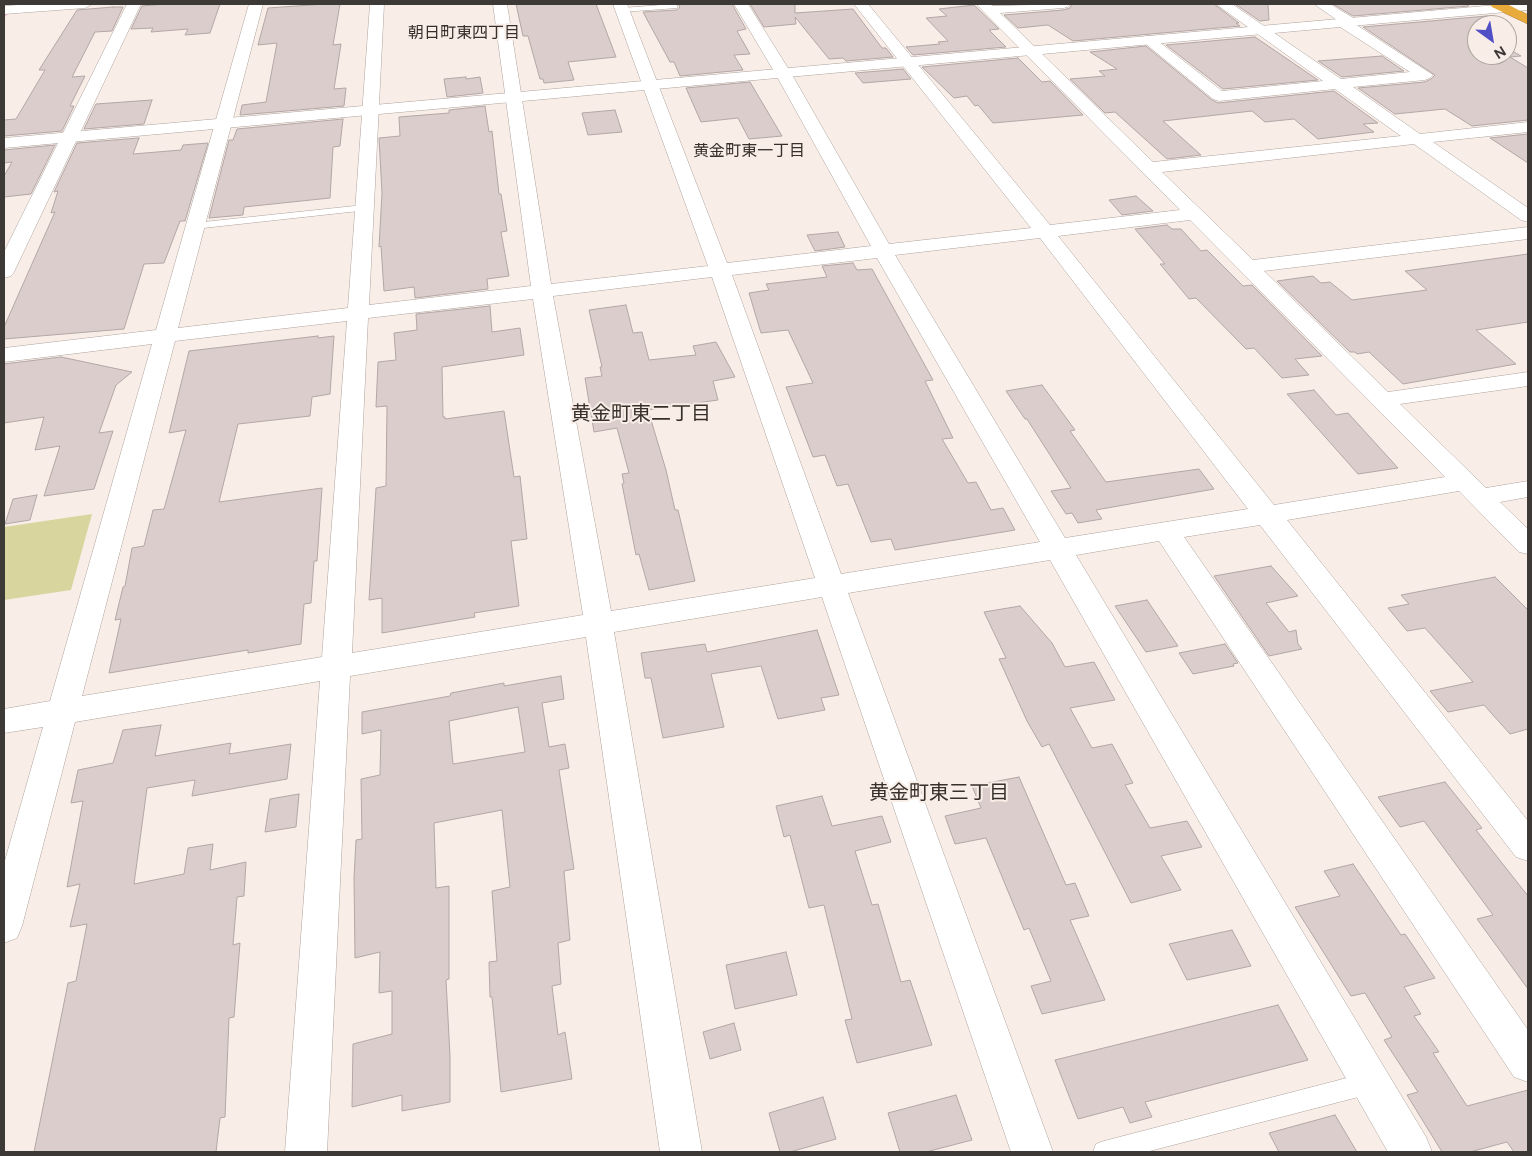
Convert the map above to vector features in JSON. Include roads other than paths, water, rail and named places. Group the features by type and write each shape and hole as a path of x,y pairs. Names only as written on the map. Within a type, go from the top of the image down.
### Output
{"highway":[{"path":"1501,6 1528,20"}],"street":[{"path":"4,10 85,4"},
{"path":"4,272 134,4"},
{"path":"4,926 256,4"},
{"path":"306,1152 377,4"},
{"path":"500,4 542,291 598,625 682,1152"},
{"path":"741,4 883,251 1411,1152"},
{"path":"861,4 1045,232 1528,846"},
{"path":"986,7 1063,4"},
{"path":"1223,4 1528,216"},
{"path":"1148,40 1219,96 1425,75 1321,4"},
{"path":"4,143 1261,30 1501,6 1528,6"},
{"path":"621,7 720,270 1032,1152"},
{"path":"986,7 1528,545"},
{"path":"1148,168 1528,127"},
{"path":"4,354 1195,214"},
{"path":"1249,267 1528,233"},
{"path":"1382,400 1528,379"},
{"path":"4,721 832,587 1268,514 1473,490 1528,489"},
{"path":"1166,531 1528,1063"}],"lane":[{"path":"621,7 674,6"},
{"path":"194,226 364,208"},
{"path":"1104,1152 1370,1083"}],"district":[{"name":"朝日町東四丁目","path":"464,33"},
{"name":"黄金町東一丁目","path":"749,151"},
{"name":"黄金町東二丁目","path":"641,414"},
{"name":"黄金町東三丁目","path":"939,793"}]}
